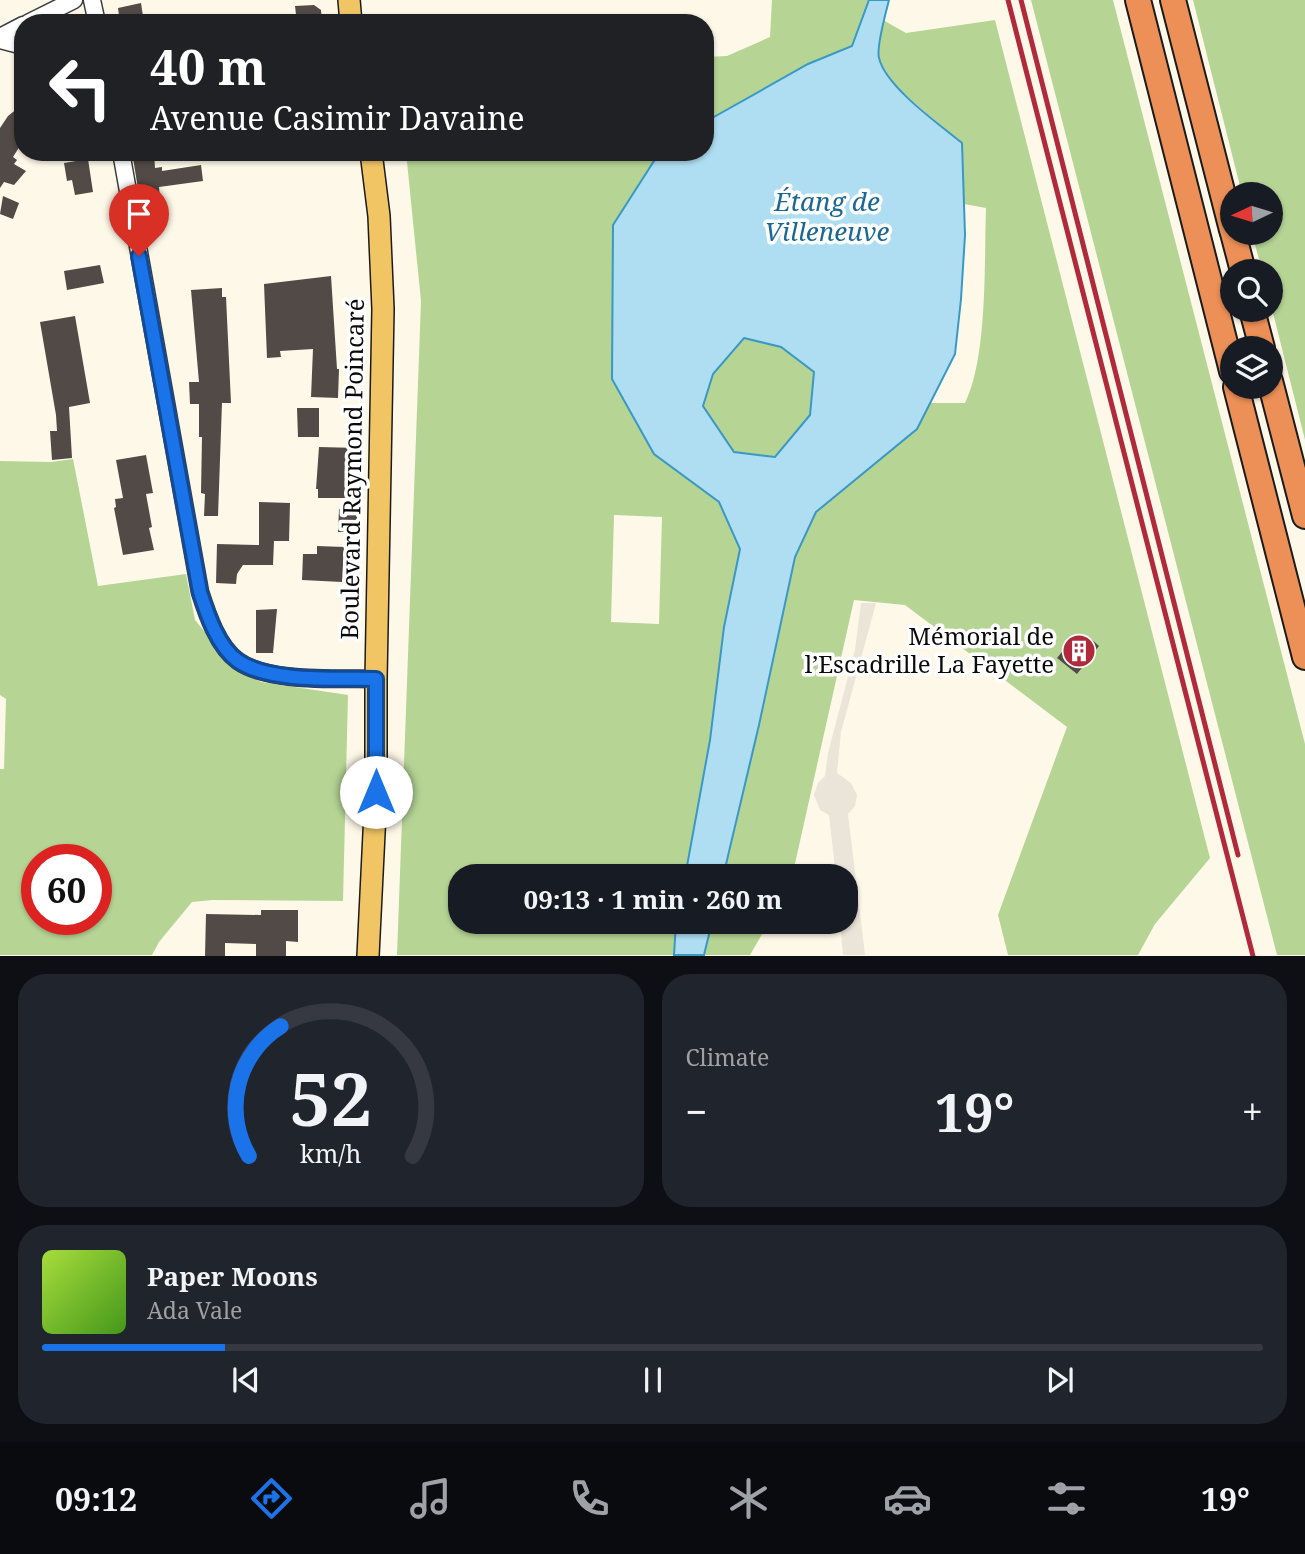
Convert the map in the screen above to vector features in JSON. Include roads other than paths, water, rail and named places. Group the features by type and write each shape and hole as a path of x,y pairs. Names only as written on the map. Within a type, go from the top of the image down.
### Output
{"highway":[{"path":"1138,0 1223,336"},
{"path":"1173,0 1220,184"},
{"path":"1239,399 1305,657"},
{"path":"1275,399 1305,516"}],"main road":[{"name":"Boulevard Raymond Poincaré","path":"368,956 376,792 383,301 373,161"}],"street":[{"path":"46,14 74,0"},
{"path":"123,161 200,592 213,631 237,661 272,676 376,679"}],"water":[{"name":"Étang de Villeneuve","path":"869,0 889,0 879,58 902,93 962,143 965,235 955,354 917,429 816,512 795,557 726,864 687,864 710,740 724,627 740,549 719,502 654,454 612,379 613,225 654,161 714,161 714,117 808,64 852,46","holes":["744,338 781,347 814,372 810,415 775,457 734,452 703,406 713,374"]},
{"path":"675,934 709,934 704,955 674,955"}],"railway":[{"path":"1008,0 1253,956"},
{"path":"1021,0 1238,855"}],"place":[{"name":"Mémorial de l’Escadrille La Fayette","path":"1079,651"}]}
